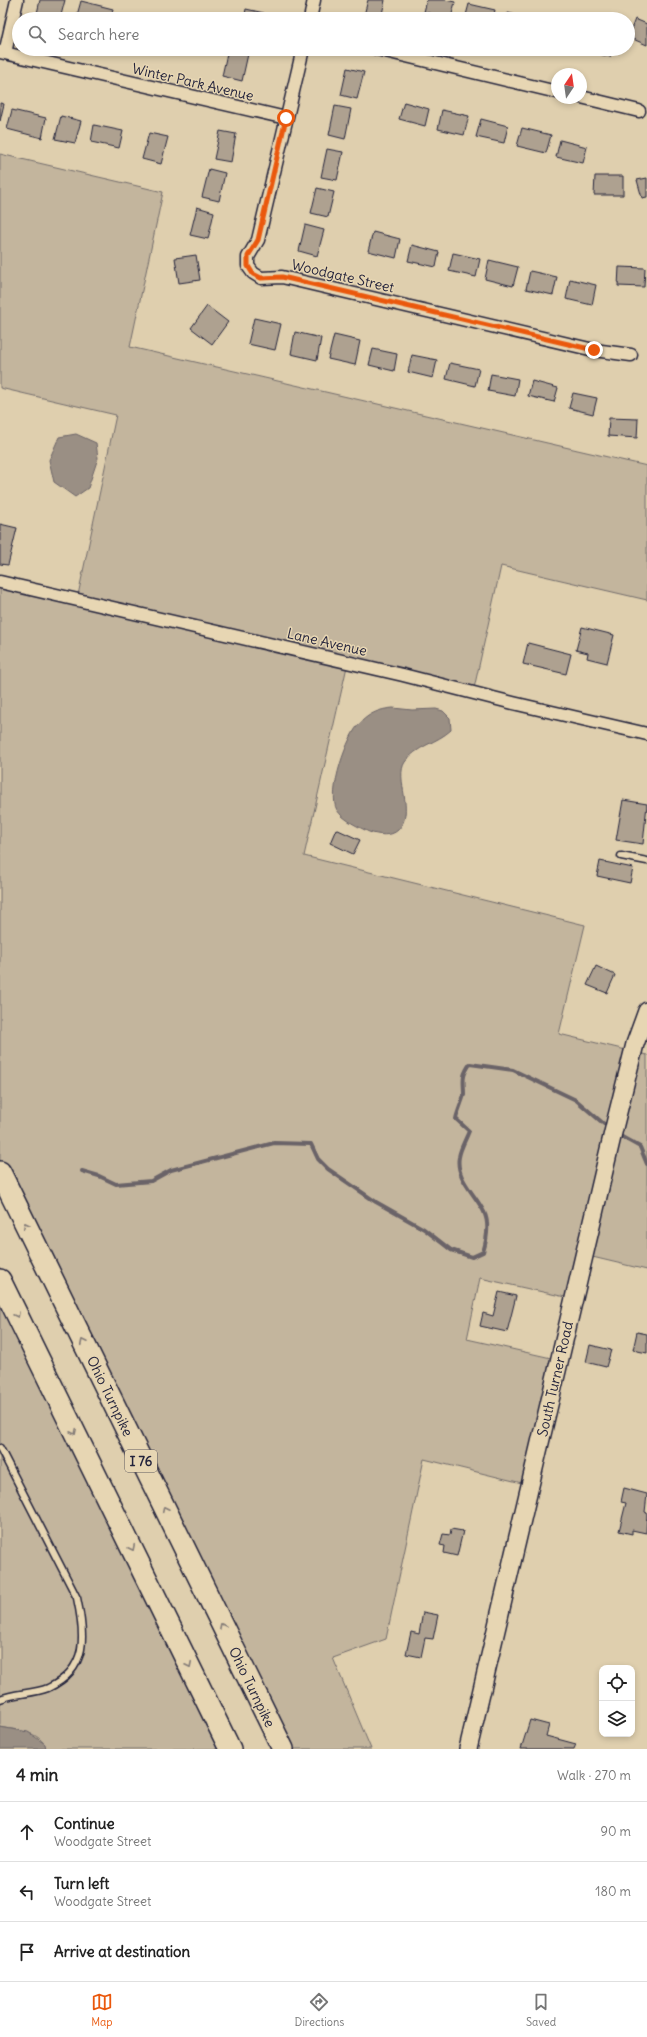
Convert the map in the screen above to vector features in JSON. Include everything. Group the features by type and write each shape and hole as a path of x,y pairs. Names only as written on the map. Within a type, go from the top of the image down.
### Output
{"highway":[{"name":"Ohio Turnpike","path":"0,1172 283,1749"},
{"path":"0,1280 230,1749"}],"street":[{"path":"14,12 17,0"},
{"path":"311,12 314,0"},
{"path":"2,52 12,17"},
{"name":"Winter Park Avenue","path":"2,52 12,54"},
{"name":"Winter Park Avenue","path":"19,56 286,118"},
{"name":"Woodgate Street","path":"301,56 258,240 248,256 248,266 253,274 261,278 282,277 594,350 631,355"},
{"path":"407,56 551,91"},
{"path":"587,98 639,111"},
{"name":"Lane Avenue","path":"0,582 403,675 513,703 647,734"},
{"name":"South Turner Road","path":"468,1749 619,1109 635,1044 647,1011"}],"lane":[{"path":"621,856 647,861"},
{"path":"0,1448 77,1598 83,1625 82,1650 69,1674 47,1688 9,1695 0,1699"}],"shaded area":[{"path":"0,154 163,192 130,347 647,466 647,600 501,566 473,693 348,662 304,856 585,925 559,1034 647,1055 647,1270 584,1255 574,1299 480,1278 467,1339 560,1360 530,1485 424,1459 386,1639 333,1658 371,1749 283,1749 0,1172 0,582 77,600 116,415 0,388"},
{"path":"76,434 96,443 98,458 88,488 75,497 54,482 49,460 59,437"},
{"path":"393,708 412,710 436,709 443,711 450,718 451,730 415,752 405,762 402,769 405,805 403,823 398,830 392,834 380,835 369,832 343,817 337,810 335,791 340,764 350,739 356,729 364,719 372,714 380,710"},
{"path":"0,1280 230,1749 46,1749 39,1738 34,1735 27,1732 0,1727"},
{"path":"0,1727 28,1732 45,1744 46,1749 0,1749"}],"building":[{"path":"40,0 65,0 62,12 37,12"},
{"path":"368,0 385,0 382,12 365,12"},
{"path":"427,0 445,0 455,2 452,12 424,12"},
{"path":"81,1 113,9 112,12 78,12"},
{"path":"469,4 495,10 495,12 467,12"},
{"path":"246,9 260,12 245,12"},
{"path":"635,19 647,24 647,45 635,40"},
{"path":"226,56 248,56 242,81 222,76"},
{"path":"347,68 364,72 357,99 341,95"},
{"path":"404,102 429,109 425,126 399,119"},
{"path":"0,103 4,104 0,121"},
{"path":"335,106 351,109 345,139 329,135"},
{"path":"12,110 46,118 42,138 7,129"},
{"path":"442,110 469,116 464,135 438,129"},
{"path":"61,116 81,121 75,143 55,139"},
{"path":"481,119 508,126 504,143 476,137"},
{"path":"94,125 123,131 119,148 91,142"},
{"path":"522,128 551,135 546,153 517,146"},
{"path":"220,131 236,134 231,162 214,159"},
{"path":"149,133 168,137 161,164 142,159"},
{"path":"560,140 587,147 583,163 556,157"},
{"path":"327,149 343,152 337,180 321,177"},
{"path":"209,169 225,173 219,201 202,197"},
{"path":"595,176 623,176 623,195 594,195"},
{"path":"647,178 647,197 642,198 637,180"},
{"path":"317,188 334,192 328,217 311,213"},
{"path":"197,207 214,212 208,239 190,235"},
{"path":"305,225 324,230 317,256 299,251"},
{"path":"373,232 400,239 396,258 368,251"},
{"path":"412,245 439,252 436,267 408,261"},
{"path":"453,253 480,259 476,277 449,271"},
{"path":"196,255 200,280 179,283 175,258"},
{"path":"489,260 518,267 513,286 485,279"},
{"path":"619,267 645,268 644,287 618,286"},
{"path":"530,271 557,277 553,295 526,289"},
{"path":"570,279 596,285 592,305 566,299"},
{"path":"207,306 228,322 212,344 191,328"},
{"path":"254,318 281,324 275,350 248,344"},
{"path":"295,332 321,338 317,360 291,354"},
{"path":"334,335 360,341 355,365 328,359"},
{"path":"373,349 397,354 394,371 369,365"},
{"path":"412,355 437,360 433,378 408,372"},
{"path":"450,363 479,369 475,386 446,379"},
{"path":"491,374 518,379 515,396 488,391"},
{"path":"532,381 558,388 554,402 528,396"},
{"path":"573,393 597,398 593,414 569,408"},
{"path":"609,418 638,419 637,438 608,436"},
{"path":"0,524 17,528 8,565 0,564"},
{"path":"582,627 614,635 607,663 587,658 588,653 576,650"},
{"path":"528,643 571,654 566,674 523,664"},
{"path":"623,800 647,804 643,844 616,840"},
{"path":"336,829 360,840 353,854 330,843"},
{"path":"600,861 633,868 630,883 597,876"},
{"path":"596,966 615,975 607,993 587,985"},
{"path":"499,1292 516,1296 507,1332 480,1326 483,1313 493,1316"},
{"path":"637,1332 647,1334 647,1353 633,1350"},
{"path":"590,1345 611,1350 606,1367 586,1362"},
{"path":"624,1488 647,1494 645,1512 647,1513 646,1533 632,1530 632,1534 619,1531 626,1503 621,1502"},
{"path":"451,1529 463,1531 457,1556 444,1553 445,1546 440,1545 443,1534 450,1535"},
{"path":"423,1612 438,1615 433,1639 425,1638 421,1657 406,1654 411,1632 419,1634"},
{"path":"530,1720 549,1725 546,1736 576,1744 574,1749 521,1749"}],"waterway":[{"path":"82,1171 99,1176 116,1184 151,1181 171,1170 274,1143 311,1144 318,1159 328,1169 376,1202 424,1229 451,1250 472,1257 483,1252 487,1237 487,1221 484,1212 463,1179 459,1165 459,1157 469,1131 456,1119 464,1096 464,1076 470,1064 513,1070 576,1100 604,1124"},
{"path":"622,1137 640,1147 647,1164"}],"route":[{"path":"286,118 258,240 252,247 248,256 248,266 253,274 261,278 282,277 594,350"}]}
